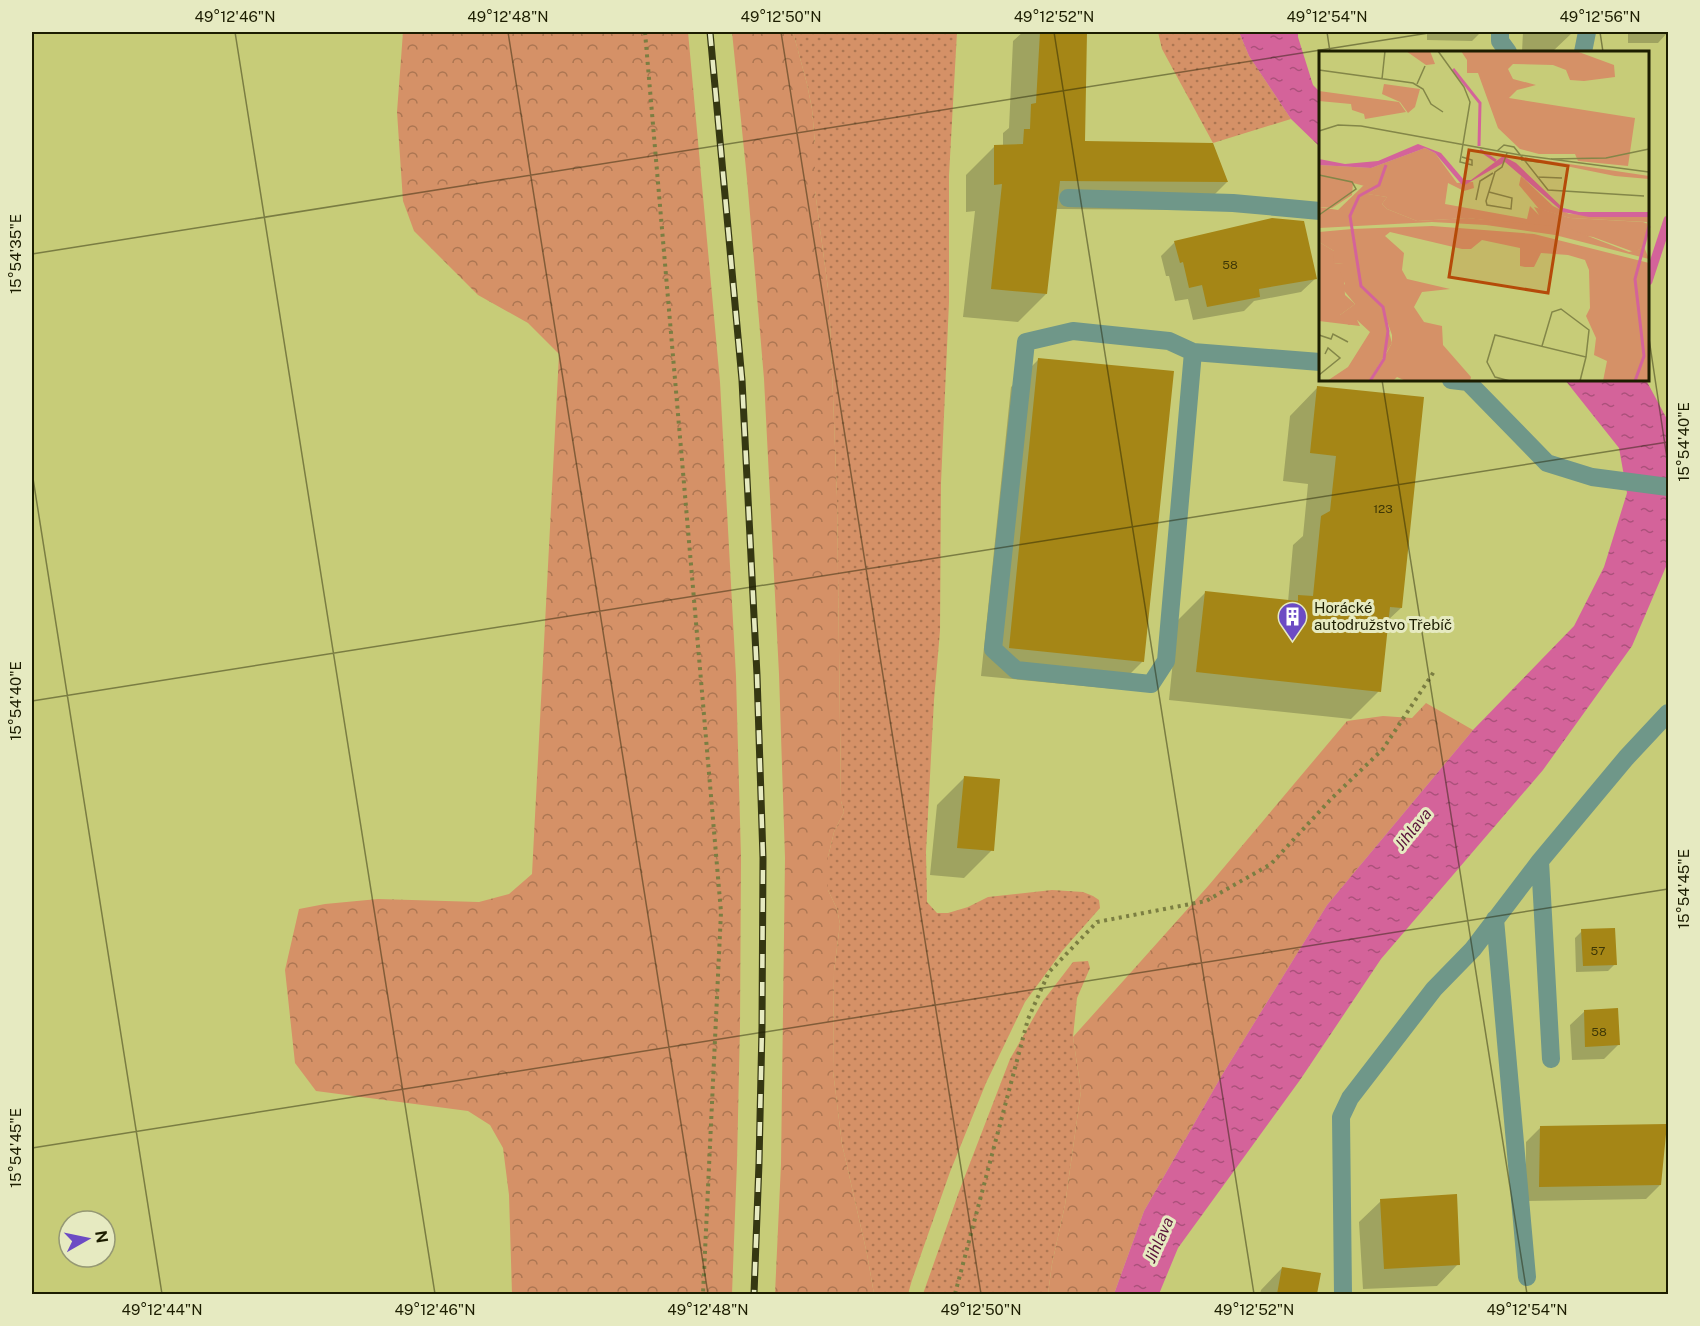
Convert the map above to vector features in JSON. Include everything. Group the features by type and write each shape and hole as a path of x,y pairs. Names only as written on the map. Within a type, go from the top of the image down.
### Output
{"lane":[{"path":"1500,32 1500,41 1507,51"},
{"path":"1583,51 1587,32"},
{"path":"1068,198 1233,203 1319,211"},
{"path":"1193,352 1166,661 1151,684 1016,670 993,649 1026,342 1073,331 1170,341 1193,352 1319,362"},
{"path":"1463,381 1547,464 1592,477 1668,487"},
{"path":"1343,1294 1341,1117 1350,1098 1434,989 1473,949 1540,861 1626,758 1668,713"},
{"path":"1540,861 1551,1059"},
{"path":"1494,919 1527,1277"}],"path":[{"path":"645,32 721,912 703,1294"},
{"path":"955,1294 1028,1019 1049,972 1097,922 1206,901 1270,864 1332,798 1383,749 1435,670"}],"green space":[{"path":"403,32 688,32 720,382 736,676 741,858 740,1026 732,1294 512,1294 509,1195 503,1148 490,1125 468,1111 316,1091 295,1063 285,970 299,909 378,899 479,902 509,894 532,874 559,354 528,323 478,295 414,231 403,201 397,112"},
{"path":"732,32 793,32 812,109 815,191 829,296 837,497 841,801 844,812 834,832 828,857 828,890 837,909 840,924 834,971 833,1071 842,1144 874,1294 775,1294 781,1164 785,858 779,674 764,379"},
{"path":"793,32 957,32 949,175 949,302 941,483 940,631 926,852 927,902 937,913 948,913 968,907 988,897 1052,890 1083,892 1099,900 1100,908 1063,950 1025,1002 986,1083 950,1172 908,1294 874,1294 842,1144 833,1071 834,971 840,924 837,909 828,890 828,857 834,832 844,812 841,801 837,497 829,296 815,191 812,109"},
{"path":"1158,32 1239,32 1249,56 1291,119 1213,143 1162,49"},
{"path":"1426,703 1473,730 1327,905 1222,1075 1144,1211 1114,1294 1048,1294 1065,1205 1081,1091 1073,1037 1209,885 1347,721 1383,716 1412,718"},
{"path":"1088,961 1090,968 1077,998 1073,1037 1081,1091 1065,1205 1048,1294 923,1294 1010,1059 1043,1001 1073,962"}],"water":[{"path":"1239,32 1298,32 1313,85 1319,91 1319,146 1291,119 1249,56"},
{"name":"Jihlava","path":"1566,381 1647,381 1668,421 1668,562 1632,646 1543,770 1381,959 1300,1080 1178,1248 1159,1294 1114,1294 1144,1211 1222,1075 1327,905 1473,730 1574,626 1604,567 1627,493 1619,448"}],"building":[{"path":"1040,32 1087,32 1085,141 1213,143 1228,182 1060,181 1047,294 991,289 1002,184 994,185 994,145 1023,144 1024,129 1030,129 1031,104 1036,103"},
{"path":"1272,218 1304,221 1317,279 1259,289 1260,297 1207,307 1202,285 1189,288 1183,262 1180,263 1174,241"},
{"path":"1038,358 1174,371 1144,662 1009,648"},
{"path":"1317,386 1424,397 1402,608 1390,607 1381,692 1196,672 1205,591 1298,601 1298,595 1313,596 1321,516 1330,511 1336,456 1310,453"},
{"path":"964,776 1000,779 994,851 957,848"},
{"path":"1615,928 1617,965 1583,966 1581,929"},
{"path":"1618,1008 1620,1045 1585,1047 1584,1010"},
{"path":"1667,1124 1661,1185 1539,1187 1540,1126"},
{"path":"1457,1194 1460,1265 1384,1269 1380,1199"},
{"path":"1282,1267 1321,1273 1317,1294 1277,1294"}],"waterway":[{"path":"1649,278 1668,220"}],"railway":[{"path":"710,32 742,380 757,675 763,858 762,1027 754,1294"}],"place":[{"name":"Horácké autodružstvo Třebíč","path":"1293,642"}]}
